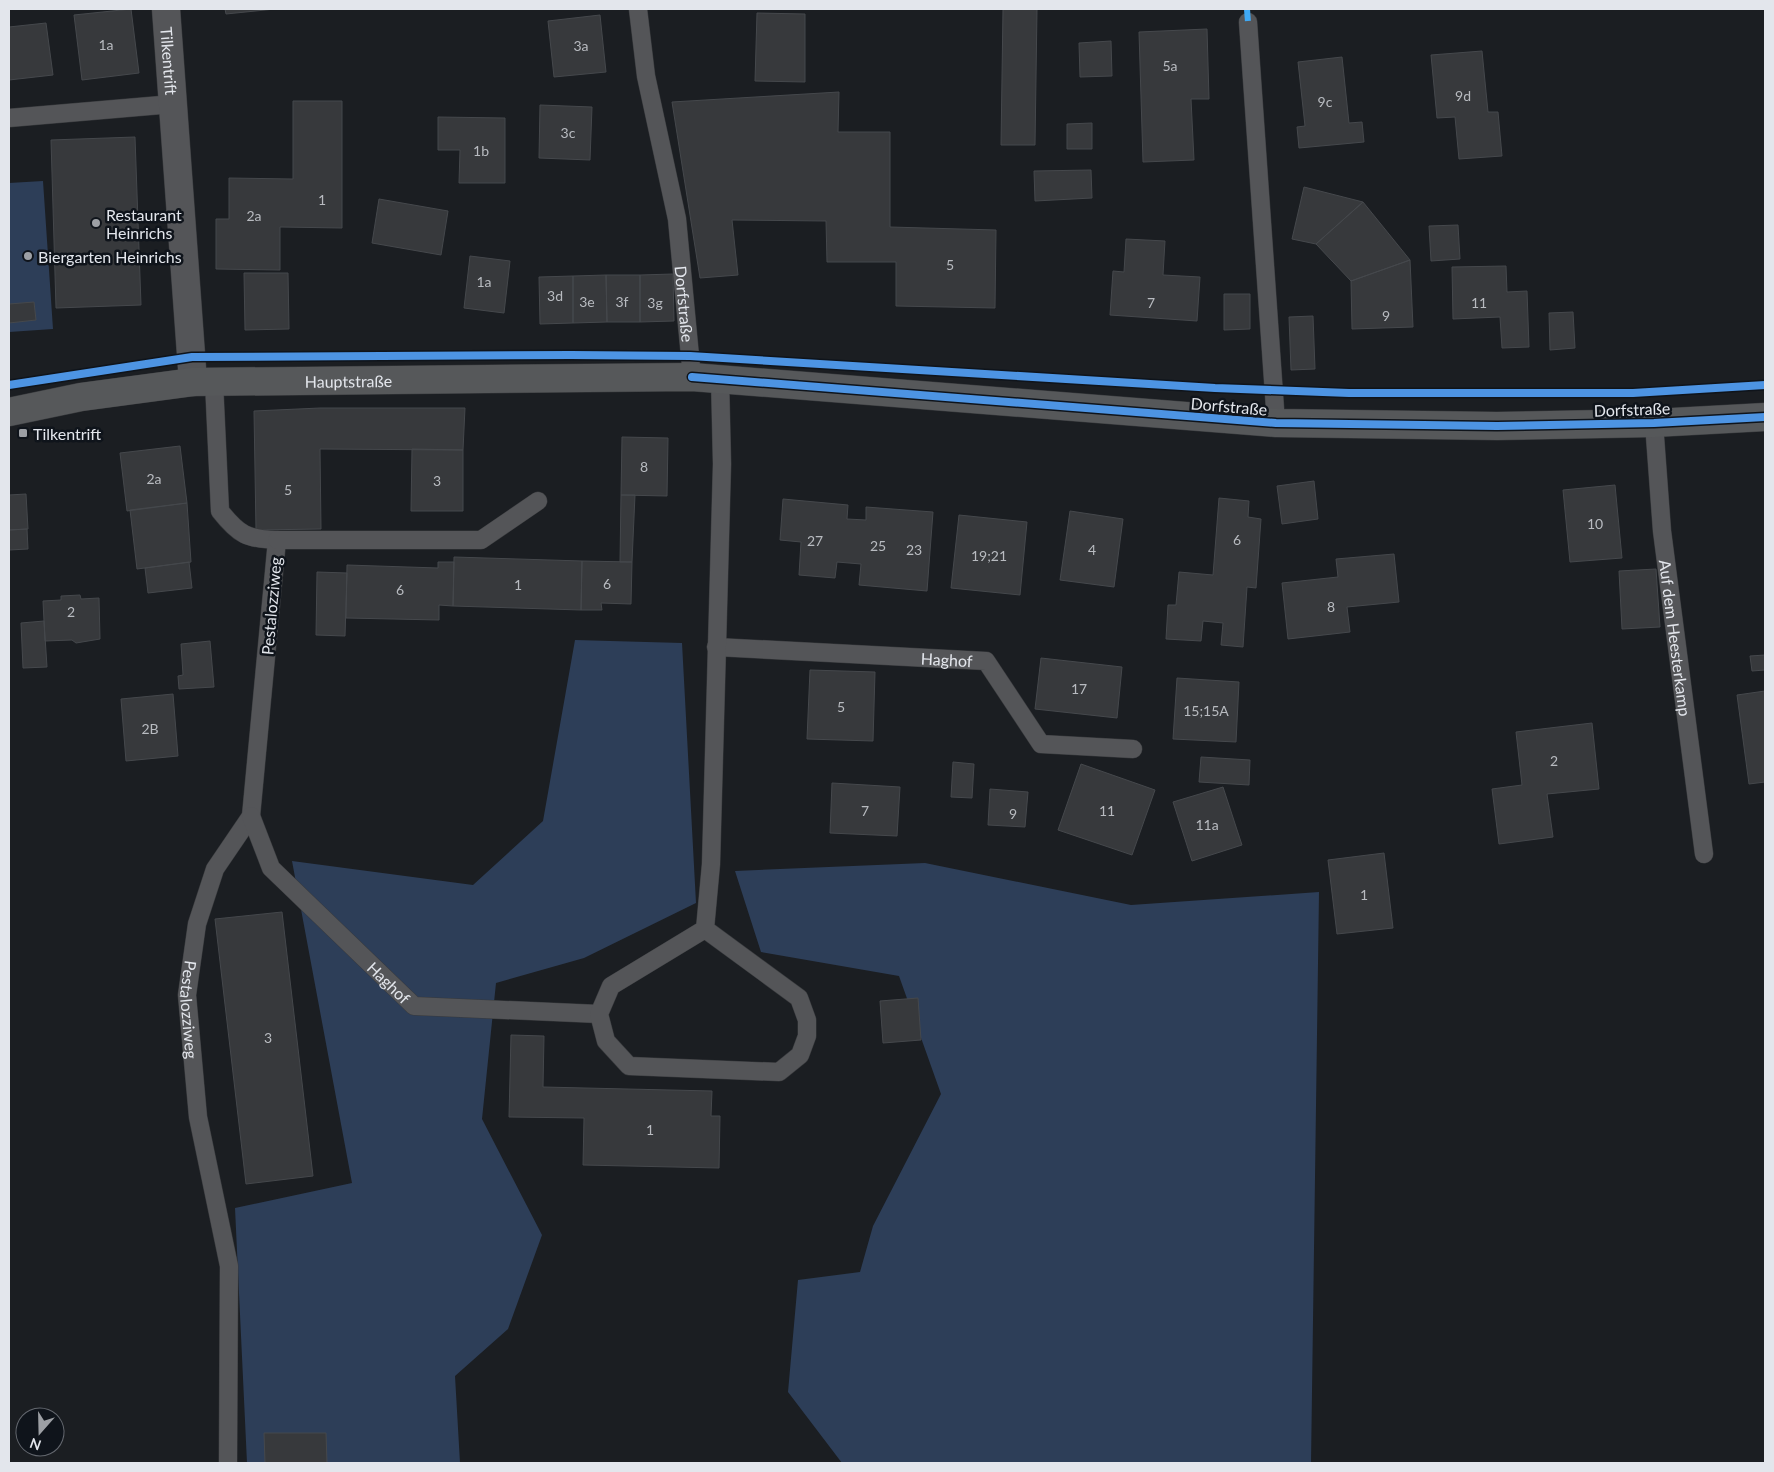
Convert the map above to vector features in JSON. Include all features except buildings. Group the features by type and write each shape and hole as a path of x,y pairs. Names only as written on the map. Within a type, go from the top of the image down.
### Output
{"main road":[{"name":"Dorfstraße","path":"692,377 1276,424 1497,426 1654,423 1765,417"},
{"name":"Hauptstraße","path":"9,412 81,397 203,382 692,377"}],"street":[{"name":"Tilkentrift","path":"166,9 173,104 203,382"}],"lane":[{"name":"Dorfstraße","path":"638,9 646,76 677,219 692,377"},
{"name":"Dorfstraße","path":"1248,22 1276,424"},
{"path":"9,118 173,104"},
{"path":"705,929 711,864 722,464 720,378"},
{"name":"Pestalozziweg","path":"203,382 220,511 232,527 253,539 481,540 538,501"},
{"name":"Auf dem Heesterkamp","path":"1654,423 1662,532 1704,854"},
{"name":"Pestalozziweg","path":"228,1463 229,1266 198,1116 187,995 197,924 215,869 251,816 277,540"},
{"name":"Haghof","path":"716,648 986,661 1041,744 1133,750"},
{"name":"Haghof","path":"251,816 271,868 414,1006 599,1014"},
{"path":"705,929 799,998 807,1020 807,1036 800,1055 779,1072 629,1066 606,1041 599,1014 611,986 705,929"}],"shaded area":[{"name":"Biergarten Heinrichs","path":"43,181 53,329 9,332 9,183"},
{"path":"575,640 682,643 696,903 584,958 496,983 482,1119 542,1235 508,1329 455,1376 460,1463 247,1463 235,1208 352,1183 292,861 473,885 543,821"},
{"path":"925,863 1131,905 1319,892 1311,1463 842,1463 788,1392 798,1280 860,1272 873,1226 941,1094 899,976 761,952 735,871"}],"marked path":[{"path":"1247,9 1248,22"}],"cycle path":[{"path":"9,385 192,357 571,355 690,356 1215,388 1349,393 1633,393 1765,385"},
{"path":"692,377 1276,423 1497,426 1654,423 1765,417"}],"place":[{"name":"Restaurant Heinrichs","path":"96,223"},
{"name":"Biergarten Heinrichs","path":"28,256"},
{"name":"Tilkentrift","path":"23,433"}]}
